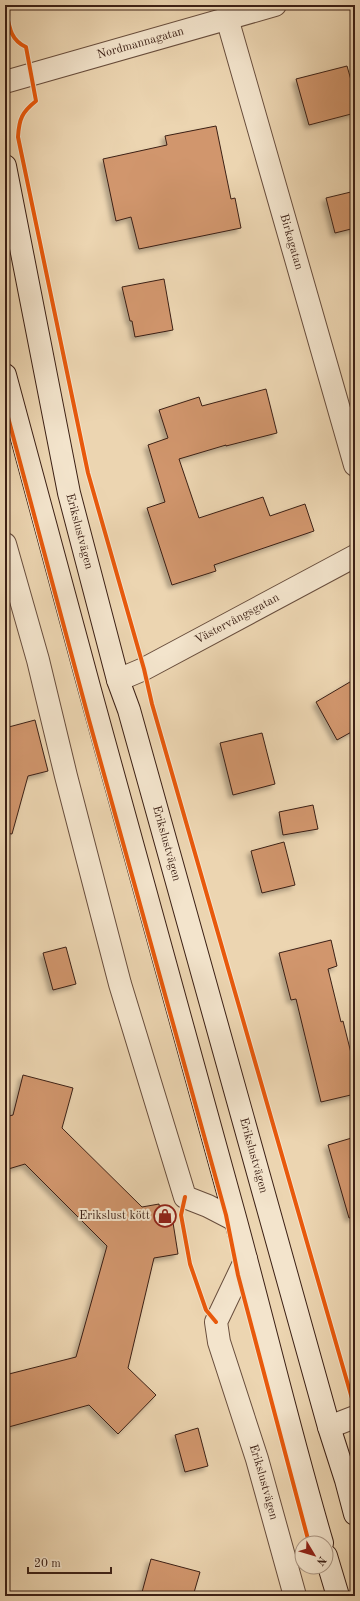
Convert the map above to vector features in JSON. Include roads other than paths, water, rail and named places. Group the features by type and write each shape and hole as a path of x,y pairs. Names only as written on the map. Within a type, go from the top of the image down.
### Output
{"street":[{"name":"Nordmannagatan","path":"5,82 275,5"},
{"name":"Birkagatan","path":"227,18 355,465"},
{"name":"Erikslustvägen","path":"5,166 69,492 118,680 131,718 329,1427 355,1514"},
{"path":"5,375 97,718 246,1258 304,1483 320,1535"},
{"path":"5,544 38,660 68,784 120,984 185,1197 208,1206 235,1220"},
{"name":"Västervångsgatan","path":"118,680 144,669 355,556"},
{"name":"Erikslustvägen","path":"246,1258 216,1322 220,1342 257,1459 295,1596"},
{"path":"329,1427 355,1417"},
{"path":"332,1575 338,1596"}],"place":[{"name":"Erikslust kött","path":"165,1216"}]}
